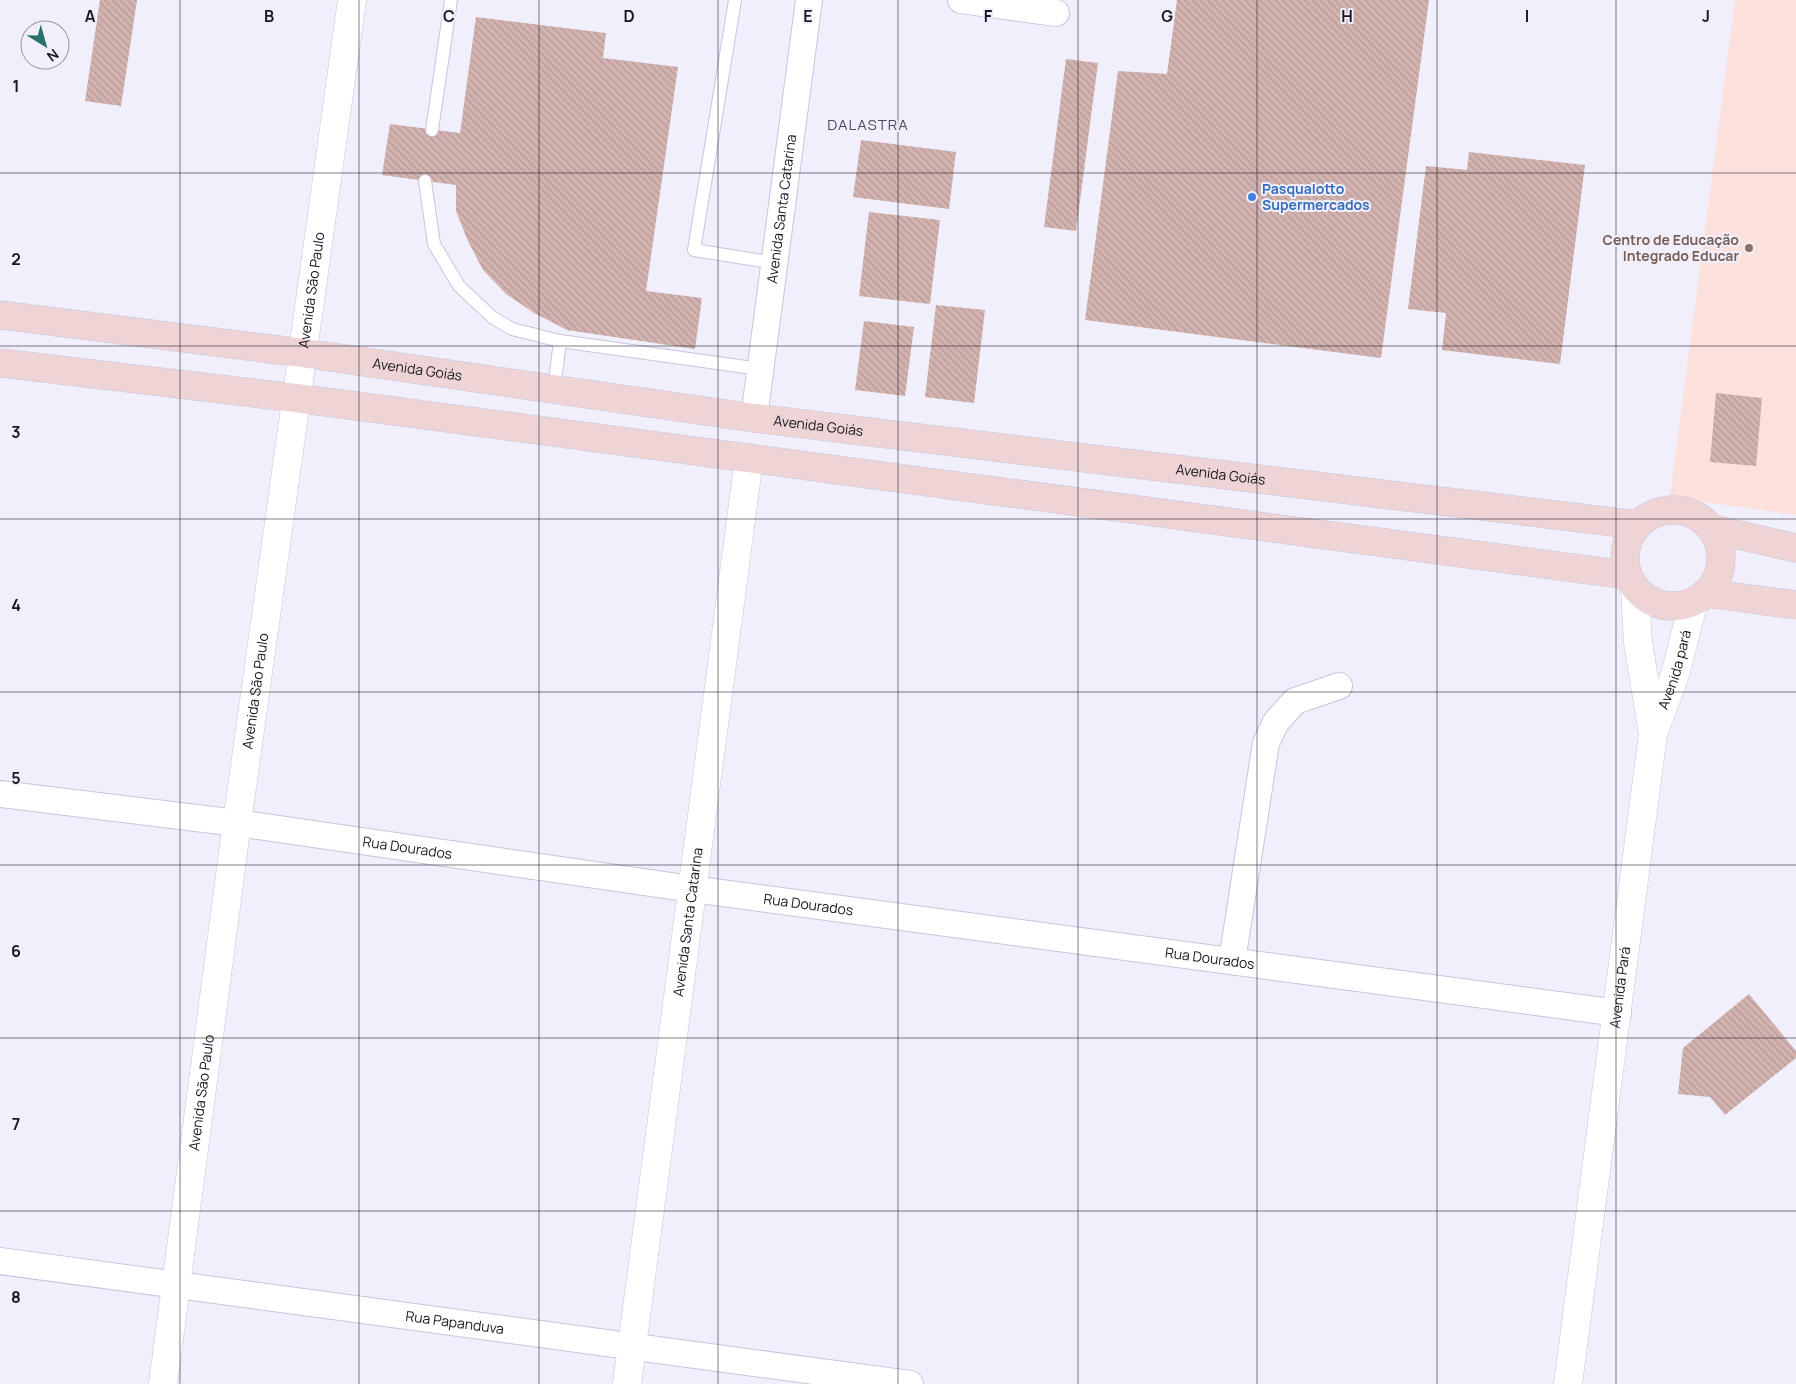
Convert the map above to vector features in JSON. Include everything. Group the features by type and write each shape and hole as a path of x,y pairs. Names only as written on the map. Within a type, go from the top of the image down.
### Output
{"main road":[{"name":"Avenida Goiás","path":"0,315 303,353 754,418 1638,524"},
{"path":"0,363 296,398 1631,582"},
{"path":"1699,599 1714,582 1720,570 1721,556 1718,542 1712,530 1700,518 1685,511 1668,510 1652,515 1638,524 1626,548 1625,562 1631,582 1646,598 1660,605 1676,606 1699,599 1796,606"},
{"path":"1712,530 1796,548"}],"street":[{"name":"Avenida São Paulo","path":"163,1384 237,823 352,0"},
{"name":"Avenida Santa Catarina","path":"754,418 809,0"},
{"path":"961,0 1056,13"},
{"name":"Avenida Santa Catarina","path":"628,1384 749,459"},
{"name":"Avenida Pará","path":"1568,1384 1653,734 1638,642 1631,582"},
{"name":"Avenida pará","path":"1653,734 1675,675 1699,599"},
{"path":"1232,961 1266,743 1276,722 1294,702 1339,686"},
{"name":"Rua Dourados","path":"0,794 237,823 692,889 1618,1013"},
{"name":"Rua Papanduva","path":"0,1261 910,1384"}],"lane":[{"path":"432,130 451,0"},
{"path":"735,0 694,250 774,263"},
{"path":"425,181 434,244 459,286 492,317 512,330 560,341 760,369"},
{"path":"554,390 560,341"}],"shaded area":[{"name":"Centro de Educação Integrado Educar","path":"1735,0 1796,0 1796,515 1670,497"}],"building":[{"path":"100,0 137,0 121,106 85,101"},
{"name":"Pasqualotto Supermercados","path":"1177,0 1429,0 1381,358 1085,320 1118,71 1167,74"},
{"path":"476,17 606,33 603,58 678,67 646,291 702,298 695,349 567,330 534,313 506,294 483,270 467,239 456,211 456,185 382,175 390,124 460,133"},
{"path":"1066,59 1098,63 1076,231 1044,227"},
{"path":"861,140 956,152 949,209 853,197"},
{"path":"1469,152 1585,165 1560,364 1442,350 1446,313 1408,309 1426,166 1467,170"},
{"path":"869,212 940,220 930,304 859,296"},
{"path":"936,305 985,310 974,403 925,397"},
{"path":"864,321 914,327 905,396 855,390"},
{"path":"1716,393 1762,398 1756,466 1710,462"},
{"path":"1749,994 1796,1051 1796,1058 1725,1115 1710,1097 1678,1094 1683,1048"}],"place":[{"name":"Pasqualotto Supermercados","path":"1252,197"},
{"name":"Centro de Educação Integrado Educar","path":"1749,248"}],"district":[{"name":"DALASTRA","path":"868,125"}]}
